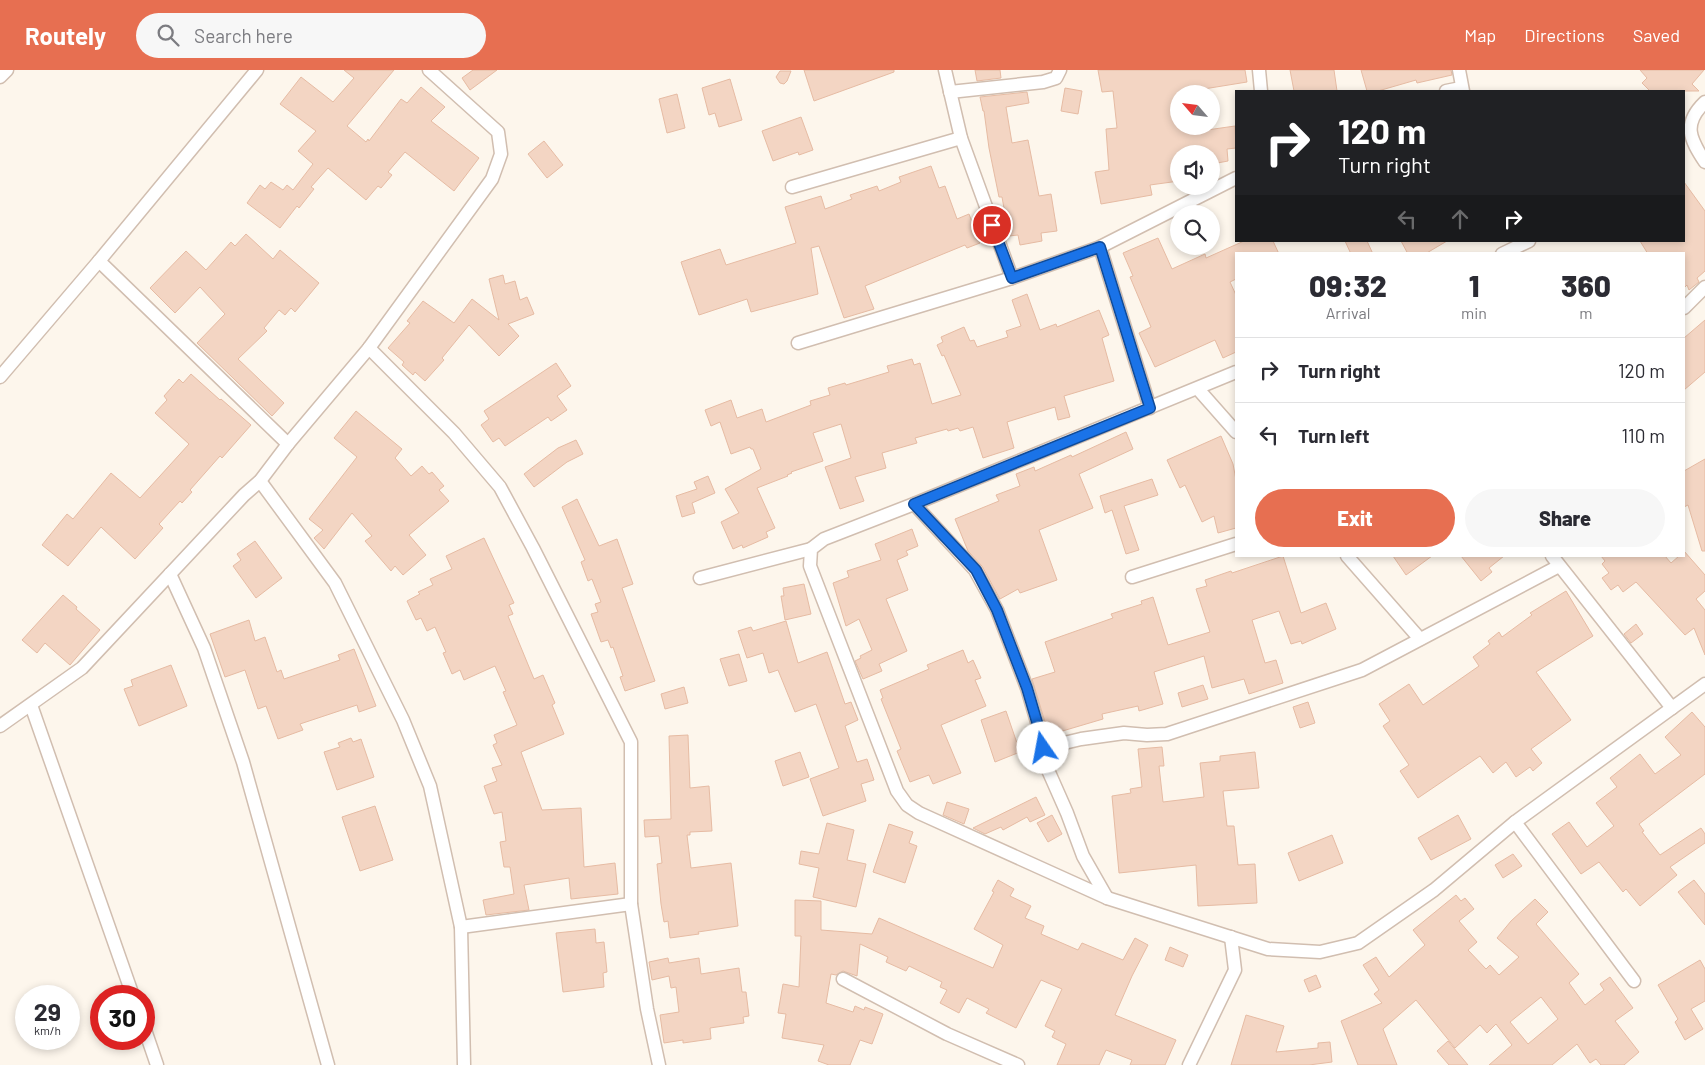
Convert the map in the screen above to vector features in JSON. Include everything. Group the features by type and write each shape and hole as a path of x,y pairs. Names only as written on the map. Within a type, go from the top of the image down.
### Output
{"street":[{"path":"0,78 7,70"},
{"path":"0,377 257,70"},
{"path":"0,726 82,668 260,481 288,444 369,348 492,179 501,154 498,132 429,70"},
{"path":"945,70 961,138 1012,278"},
{"path":"950,92 1043,82 1056,78 1060,70"},
{"path":"1259,70 1261,90"},
{"path":"1459,70 1462,89"},
{"path":"1705,102 1698,109 1690,125 1692,142 1705,162"},
{"path":"792,187 961,138"},
{"path":"798,343 1012,278 1100,247 1235,179"},
{"path":"1506,252 1527,242"},
{"path":"1100,247 1150,408"},
{"path":"99,261 288,444"},
{"path":"1685,307 1705,287"},
{"path":"369,348 454,434 500,487 632,742 632,904 647,1009 660,1065"},
{"path":"700,578 811,550 824,539 1235,372"},
{"path":"1198,389 1235,431"},
{"path":"260,481 335,583 403,720 430,786 461,927 464,1065"},
{"path":"914,504 976,570 997,610 1027,688 1048,770 1062,800 1083,856 1108,898"},
{"path":"1132,577 1235,544"},
{"path":"811,550 810,566 897,792 907,805 919,813 1108,898 1268,949 1320,952 1358,943 1434,890 1515,822 1705,684"},
{"path":"1348,557 1420,639"},
{"path":"1043,748 1081,738 1124,733 1167,734 1362,670 1556,561 1672,708"},
{"path":"170,574 204,648 243,762 328,1065"},
{"path":"31,705 129,985"},
{"path":"1515,822 1634,981"},
{"path":"461,927 632,904"},
{"path":"1189,1065 1234,970 1230,937"},
{"path":"843,979 947,1034 1018,1065"},
{"path":"152,1050 157,1065"}],"building":[{"path":"344,70 394,70 347,126 366,142 368,139 369,141 401,99 407,103 421,87 445,107 431,121 479,158 454,191 405,152 388,172 392,175 381,188 378,186 366,200 328,168 311,187 314,189 299,208 297,206 280,228 247,203 260,185 265,189 271,182 283,190 287,185 293,190 313,164 298,151 316,131 280,104 301,77 333,102 354,78"},
{"path":"473,70 497,70 470,90 462,78"},
{"path":"804,70 894,70 894,72 814,101"},
{"path":"975,70 1000,70 1001,78 977,81"},
{"path":"1098,70 1245,70 1247,82 1220,86 1170,85 1170,135 1220,135 1220,128 1235,126 1235,148 1227,149 1228,161 1220,162 1220,145 1170,145 1170,182 1150,185 1152,195 1101,204 1095,172 1109,170 1106,129 1117,128 1113,91 1102,92"},
{"path":"1290,70 1334,70 1337,90 1294,90"},
{"path":"1361,70 1451,70 1452,75 1417,83 1416,80 1381,90 1367,90"},
{"path":"1640,70 1704,70 1692,84 1699,91 1649,90 1642,83 1647,78"},
{"path":"780,71 791,71 784,84 780,83 776,77"},
{"path":"730,79 742,120 719,127 715,113 709,115 702,88"},
{"path":"1065,88 1082,91 1078,114 1061,111"},
{"path":"1027,92 1029,103 1006,107 1012,143 1028,140 1039,196 1051,194 1057,231 1041,233 1042,241 1020,245 1018,235 1009,236 1002,197 999,197 980,97"},
{"path":"677,94 685,128 667,133 659,99"},
{"path":"801,117 813,150 799,155 798,152 773,161 762,131"},
{"path":"544,141 563,165 547,178 528,154"},
{"path":"931,166 939,188 945,186 957,219 969,214 980,243 967,248 965,245 865,286 874,309 844,318 819,246 811,248 818,294 751,312 747,299 699,315 681,262 720,249 726,265 796,243 785,207 821,196 825,209 852,199 850,195 877,186 879,191 901,182 899,177"},
{"path":"1685,183 1705,211 1705,271 1697,278 1699,282 1689,290 1687,285 1685,287 1685,252 1647,252 1641,242 1685,242"},
{"path":"246,234 273,259 280,250 319,283 295,312 291,308 285,315 279,310 264,328 267,331 238,359 284,403 272,416 197,343 225,314 200,287 175,313 150,288 186,251 206,270 231,242 235,246"},
{"path":"1158,238 1172,269 1203,255 1205,255 1206,258 1213,255 1220,255 1220,252 1242,242 1273,242 1278,252 1235,252 1235,280 1230,282 1235,293 1235,352 1223,358 1215,340 1155,367 1139,333 1151,327 1130,277 1133,276 1123,253"},
{"path":"1345,242 1367,242 1372,252 1350,252"},
{"path":"1402,242 1445,242 1428,252 1407,252"},
{"path":"503,275 505,284 515,281 520,300 527,297 534,314 508,324 519,336 499,356 469,325 442,358 444,360 425,381 415,372 413,375 402,365 404,362 388,348 410,323 407,321 423,301 454,323 472,299 499,320 489,279"},
{"path":"1027,294 1040,330 1056,324 1057,327 1099,310 1109,335 1102,338 1114,381 1064,396 1070,417 1058,420 1055,407 1007,422 1014,448 983,458 973,427 960,431 958,428 948,431 947,429 915,438 917,443 882,453 886,468 855,477 864,501 840,509 825,467 851,458 841,424 813,433 823,461 791,472 788,476 757,488 775,528 766,532 768,537 743,548 742,545 733,549 721,522 739,513 725,489 761,469 753,449 750,447 731,454 720,422 711,426 705,410 731,400 737,418 762,409 766,422 811,405 810,401 830,395 828,388 845,383 846,385 889,372 887,366 912,359 914,365 920,363 932,404 961,395 944,355 942,356 937,345 943,342 941,337 964,327 970,341 974,340 977,347 1008,337 1006,331 1021,326 1012,300"},
{"path":"1705,320 1705,372 1685,389 1685,337"},
{"path":"556,363 571,386 557,396 567,410 551,421 548,417 505,446 499,438 493,442 481,425 489,419 484,411"},
{"path":"191,374 251,425 222,458 220,456 190,490 192,492 182,503 180,501 159,524 163,528 135,559 101,527 68,566 42,545 67,514 73,519 111,473 140,498 189,444 155,413 167,400 164,396 179,379 183,383"},
{"path":"356,411 402,449 395,458 411,476 422,466 429,474 432,472 444,486 439,490 449,501 409,535 426,555 403,575 395,566 391,571 365,541 372,536 352,513 324,549 314,538 323,530 309,519 357,457 334,438"},
{"path":"1126,432 1133,449 1079,474 1093,508 1039,530 1057,580 1020,593 1018,589 1000,599 982,566 968,551 955,519 999,501 996,495 1020,486 1016,474 1034,467 1035,471 1071,455 1072,457"},
{"path":"1221,436 1233,464 1235,475 1235,528 1218,533 1214,516 1202,522 1185,485 1180,488 1167,460"},
{"path":"576,440 583,454 567,462 534,487 524,474 558,448"},
{"path":"1705,459 1705,551 1702,551 1688,505 1685,506 1685,470"},
{"path":"708,476 715,493 692,503 695,513 682,517 676,496 697,489 694,482"},
{"path":"1152,479 1158,495 1124,506 1139,550 1126,554 1112,510 1105,513 1100,496"},
{"path":"577,499 599,546 617,539 633,584 622,588 655,681 625,691 620,677 623,676 613,647 611,648 608,640 601,642 591,614 598,612 595,604 601,602 592,579 588,581 581,562 585,560 562,507"},
{"path":"912,529 918,546 906,551 908,555 897,560 908,590 886,599 907,651 879,664 882,671 863,679 855,661 872,650 859,619 846,626 833,583 849,577 847,571 881,560 875,544"},
{"path":"484,538 514,603 509,605 513,614 508,616 534,679 543,675 555,703 552,705 564,734 521,752 542,810 581,808 584,867 615,863 618,894 571,899 569,878 524,885 529,910 486,915 483,900 514,894 510,867 504,867 500,842 506,841 502,812 494,814 484,786 497,781 492,768 502,765 493,745 497,743 494,735 517,725 503,692 506,691 495,666 464,680 460,670 452,674 443,653 446,652 435,627 427,631 421,618 416,620 407,601 420,594 418,592 433,585 430,579 452,569 446,556"},
{"path":"255,541 282,578 256,598 233,566 241,560 237,554"},
{"path":"1685,552 1705,575 1705,591 1696,599 1705,610 1705,655 1694,628 1685,635 1636,582 1623,592 1618,585 1611,590 1602,578 1609,573 1602,564 1605,561 1602,557 1666,557 1671,563 1678,557 1685,557"},
{"path":"1283,557 1301,613 1326,603 1336,629 1302,644 1301,641 1291,644 1279,611 1252,620 1265,663 1276,660 1283,683 1249,694 1244,679 1212,688 1204,656 1154,672 1163,704 1139,711 1138,706 1102,714 1103,719 1049,735 1032,679 1055,672 1045,642 1113,618 1111,614 1142,604 1141,601 1153,597 1168,645 1210,632 1196,589 1207,586 1205,580 1231,571 1232,573"},
{"path":"1394,557 1431,557 1406,575"},
{"path":"1462,557 1503,557 1489,568 1492,572 1481,581"},
{"path":"804,584 811,614 785,620 781,596 784,596 783,588"},
{"path":"1566,591 1593,636 1536,672 1571,720 1531,749 1542,763 1533,771 1530,767 1516,777 1506,762 1493,773 1480,756 1418,798 1400,771 1409,765 1383,726 1390,721 1379,704 1409,684 1423,705 1479,666 1473,657 1490,644 1488,641 1499,632 1502,637 1532,615 1530,613"},
{"path":"63,595 100,630 70,665 45,643 37,653 22,640"},
{"path":"249,620 255,641 265,637 277,672 281,670 284,679 340,660 338,655 354,649 376,706 359,712 357,705 300,724 303,730 278,739 266,706 258,709 245,670 225,677 210,634"},
{"path":"786,621 798,663 827,652 845,704 851,702 858,720 845,726 857,762 867,759 874,780 861,784 866,801 823,816 810,779 839,768 816,704 795,712 778,670 769,673 763,653 747,658 738,631 751,627 753,631"},
{"path":"1636,624 1643,634 1631,643 1624,634"},
{"path":"963,650 968,663 973,660 981,678 975,680 986,706 941,725 961,773 933,784 929,775 910,782 897,751 901,749 881,699 883,698 880,690 929,669 927,665"},
{"path":"739,654 747,681 729,686 720,659"},
{"path":"171,665 187,706 139,726 124,689 133,686 131,680"},
{"path":"1203,685 1208,699 1182,707 1178,693"},
{"path":"684,687 688,703 665,709 661,694"},
{"path":"1308,702 1315,723 1300,728 1293,707"},
{"path":"1006,711 1020,752 995,762 981,720"},
{"path":"1692,712 1705,727 1705,774 1639,824 1644,831 1642,832 1660,855 1701,828 1705,834 1705,843 1670,867 1677,875 1640,906 1626,889 1623,892 1599,862 1581,874 1552,834 1569,822 1587,847 1614,826 1596,803 1617,787 1610,778 1640,754 1655,774 1681,755 1665,737"},
{"path":"688,735 690,788 709,786 712,831 690,832 690,835 687,835 691,868 731,863 738,926 670,938 668,921 664,922 661,904 657,864 662,863 659,836 645,837 644,820 671,819 669,736"},
{"path":"351,738 353,742 361,739 374,777 337,790 324,752 340,747 338,743"},
{"path":"1162,747 1164,766 1159,766 1163,802 1204,797 1200,763 1220,761 1220,756 1255,752 1259,788 1223,791 1227,826 1234,826 1238,865 1255,864 1257,903 1198,906 1196,865 1119,873 1112,796 1131,793 1130,789 1142,787 1138,749"},
{"path":"800,752 809,777 783,786 775,761"},
{"path":"1036,797 1045,815 1030,822 1027,817 1003,830 1001,827 985,834 973,828"},
{"path":"947,802 969,809 964,824 943,815"},
{"path":"375,806 393,860 360,871 342,817"},
{"path":"1052,815 1062,834 1048,842 1037,823"},
{"path":"1458,815 1471,839 1431,860 1418,838"},
{"path":"827,823 854,830 847,860 866,864 856,907 813,897 819,868 799,864 801,851 819,854"},
{"path":"889,824 913,832 909,843 917,846 905,883 873,872"},
{"path":"1332,835 1343,863 1299,881 1288,853"},
{"path":"1513,854 1522,866 1503,878 1495,865"},
{"path":"998,880 1014,889 1010,896 1031,906 1025,918 1044,926 1041,934 1078,950 1082,943 1123,960 1135,938 1148,945 1115,1015 1176,1040 1165,1065 1130,1065 1132,1060 1106,1050 1099,1065 1057,1065 1066,1044 1052,1037 1055,1031 1045,1026 1062,989 1041,980 1016,1028 986,1013 989,1009 967,998 959,1013 940,1003 947,990 940,987 942,982 909,966 906,971 886,962 888,957 860,944 857,976 843,971 836,975 831,974 826,1003 853,1012 855,1006 864,1010 865,1007 883,1014 872,1044 860,1040 850,1065 829,1065 818,1061 824,1045 782,1038 786,1014 778,1013 783,984 799,987 801,936 795,936 795,900 821,901 821,930 872,934 879,918 993,968 1003,945 974,929 994,892 992,891"},
{"path":"1694,880 1705,894 1705,925 1678,892"},
{"path":"1456,895 1461,901 1465,898 1474,909 1459,921 1477,942 1468,950 1486,969 1490,965 1499,975 1519,957 1497,938 1511,921 1535,899 1548,912 1536,924 1579,974 1569,983 1585,1005 1604,990 1600,984 1610,977 1633,1008 1615,1021 1639,1052 1624,1065 1601,1065 1596,1059 1590,1063 1577,1044 1552,1065 1489,1065 1512,1045 1496,1024 1487,1033 1480,1025 1455,1048 1416,1000 1383,1029 1397,1065 1358,1065 1341,1021 1382,1003 1374,994 1379,990 1363,965 1376,957 1389,977 1425,945 1413,930","holes":["1541,997 1558,1019 1528,1044 1510,1022"]},
{"path":"595,929 596,943 604,942 607,972 603,973 604,987 563,992 556,933"},
{"path":"1170,947 1188,955 1183,967 1165,960"},
{"path":"668,958 669,963 699,958 701,974 739,968 742,992 746,992 749,1016 743,1017 744,1023 710,1028 711,1039 683,1043 683,1040 664,1043 660,1015 679,1012 676,987 671,988 669,976 652,980 649,962"},
{"path":"1700,960 1705,969 1705,1001 1691,1009 1703,1029 1685,1040 1675,1022 1678,1019 1658,985"},
{"path":"1316,975 1321,987 1309,992 1304,980"},
{"path":"1246,1015 1284,1026 1276,1052 1318,1048 1318,1043 1330,1042 1332,1062 1309,1065 1231,1065"},
{"path":"1448,1041 1468,1065 1449,1065 1437,1051"}],"route":[{"path":"992,225 1012,278 1100,247 1150,408 914,504 976,570 997,610 1027,688 1043,748"}]}
